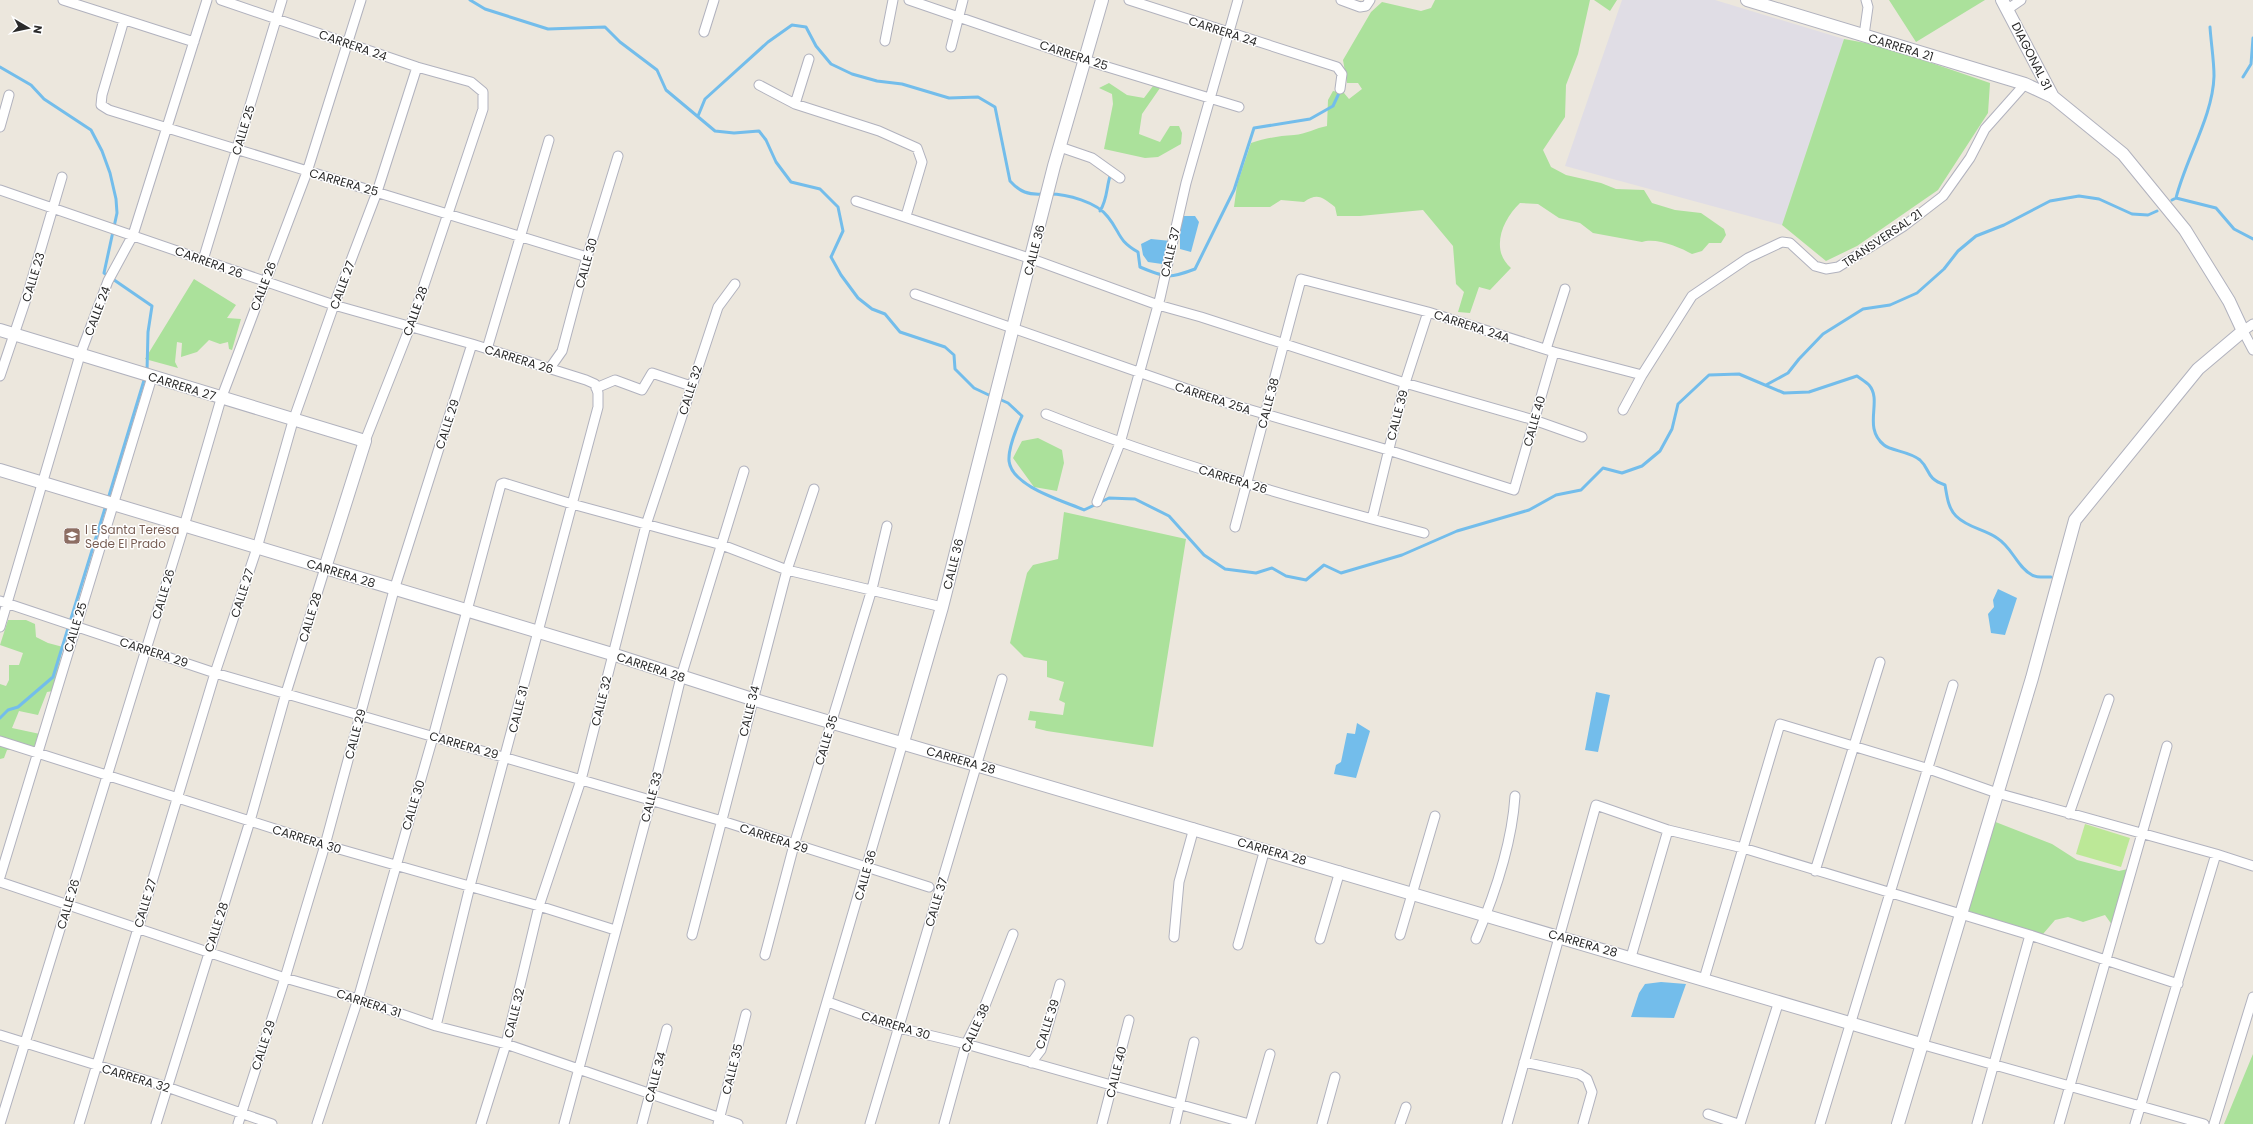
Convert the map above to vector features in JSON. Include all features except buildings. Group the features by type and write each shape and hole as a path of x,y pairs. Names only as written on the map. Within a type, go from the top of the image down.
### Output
{"street":[{"path":"64,0 194,42"},
{"name":"CALLE 24","path":"0,627 4,602 43,484 80,355 108,281 133,235 207,0"},
{"name":"CARRERA 24","path":"221,0 417,67 471,82 483,92"},
{"name":"CALLE 25","path":"203,260 282,0"},
{"name":"CALLE 26","path":"0,1124 184,526 221,399 264,282 307,172 361,0"},
{"path":"704,32 714,0"},
{"path":"885,41 893,0"},
{"name":"CARRERA 25","path":"909,0 1086,60 1239,107"},
{"path":"951,47 964,0"},
{"name":"CALLE 36","path":"791,1124 828,1002 942,607 983,440 1044,213 1054,166 1086,60 1102,0"},
{"name":"CARRERA 24","path":"1129,0 1317,62 1337,67 1342,74 1340,89"},
{"name":"CALLE 37","path":"1097,502 1120,443 1159,302 1186,183 1238,0"},
{"path":"1341,0 1360,7 1368,3"},
{"name":"CARRERA 21","path":"1747,0 2025,84 2053,97"},
{"path":"1864,35 1868,7 1866,0"},
{"path":"2005,4 2021,0"},
{"name":"DIAGONAL 31","path":"2005,4 2053,97 2123,154 2186,230 2229,301 2248,327"},
{"name":"CARRERA 25","path":"124,20 102,95 101,105 109,110 307,172 377,192 446,215 587,257"},
{"path":"795,104 809,59"},
{"name":"CALLE 27","path":"79,1124 98,1066 137,928 215,673 256,548 294,421 334,306 377,192 417,67"},
{"name":"TRANSVERSAL 21","path":"1623,410 1642,375 1692,296 1748,258 1782,242 1790,243 1815,266 1826,269 1838,267 1909,221 1943,196 1970,158 1985,129 2025,84"},
{"path":"758,85 795,104 892,137 917,148 922,162 906,216"},
{"name":"CALLE 28","path":"156,1124 208,952 250,821 286,693 365,441 410,327 446,215 483,109 483,92"},
{"path":"0,127 9,95"},
{"path":"487,349 549,140"},
{"path":"1060,147 1092,158 1120,178"},
{"name":"CALLE 30","path":"550,368 562,351 587,257 618,156"},
{"name":"CALLE 23","path":"0,376 27,296 62,177"},
{"name":"CARRERA 26","path":"0,190 334,306 472,344 586,380 595,384 597,390"},
{"path":"856,201 906,216 1284,344 1405,383 1534,420 1582,437"},
{"name":"CARRERA 24A","path":"1301,279 1428,312 1551,351 1642,375"},
{"name":"CALLE 38","path":"1235,527 1301,279"},
{"name":"CALLE 32","path":"481,1124 506,1044 539,906 581,780 646,525 718,308 735,284"},
{"name":"CALLE 40","path":"1514,490 1534,420 1551,351 1548,346 1565,289"},
{"name":"CARRERA 25A","path":"915,294 1013,330 1139,373 1265,414 1388,450 1514,490"},
{"name":"CALLE 39","path":"1372,519 1405,383 1428,312"},
{"path":"1898,1124 1924,1045 2032,678 2075,520 2198,369 2248,327 2253,350"},
{"name":"CARRERA 27","path":"0,330 221,399 365,441"},
{"name":"CALLE 29","path":"238,1124 285,978 325,845 394,590 472,344"},
{"path":"597,390 615,380 642,390 652,373 691,386"},
{"name":"CALLE 25","path":"0,877 152,377"},
{"name":"CALLE 31","path":"436,1026 470,886 506,757 598,407 597,390"},
{"name":"CARRERA 26","path":"1046,414 1120,443 1247,484 1424,534"},
{"name":"CARRERA 28","path":"0,470 394,590 612,654 752,699 1340,871 1924,1045"},
{"name":"CALLE 33","path":"564,1124 651,800 681,677 744,471"},
{"name":"CALLE 30","path":"317,1124 358,999 468,612 501,484 504,483 572,504"},
{"name":"CALLE 34","path":"692,935 752,699 787,570 814,488"},
{"path":"572,504 722,545 787,570 872,589 942,607"},
{"name":"CALLE 35","path":"765,955 794,845 872,589 887,526"},
{"name":"CARRERA 29","path":"4,602 215,673 360,714 433,737 722,821 929,887"},
{"path":"1815,871 1880,662"},
{"name":"CALLE 37","path":"870,1124 1002,679"},
{"path":"1820,1124 1888,894 1929,769 1953,685"},
{"path":"2069,814 2109,699"},
{"path":"1704,979 1780,724 1929,769 1997,793 2216,854 2253,866"},
{"name":"CARRERA 30","path":"0,741 325,845 539,906 615,930"},
{"path":"2059,1124 2167,746"},
{"path":"1476,939 1486,915 1513,825 1515,796"},
{"path":"1507,1124 1596,805 1668,830 1742,848 1888,894 2030,935 2178,984"},
{"path":"1400,935 1435,816"},
{"path":"1174,937 1179,882 1194,828"},
{"path":"1632,958 1668,830"},
{"path":"1238,945 1265,849"},
{"path":"2135,1124 2216,854"},
{"path":"1320,939 1340,871"},
{"name":"CARRERA 31","path":"0,882 285,978 358,999 436,1026 506,1044 650,1095 718,1121 738,1124"},
{"name":"CALLE 38","path":"944,1124 966,1044 984,1008 1013,934"},
{"path":"1976,1124 2030,935"},
{"name":"CALLE 39","path":"1031,1063 1041,1050 1060,984"},
{"path":"2214,1124 2253,997"},
{"path":"1708,1114 1739,1124 1779,1001"},
{"name":"CARRERA 30","path":"828,1002 898,1028 966,1044 1250,1124"},
{"name":"CALLE 35","path":"718,1121 746,1014"},
{"name":"CALLE 40","path":"1102,1124 1129,1020"},
{"name":"CALLE 34","path":"642,1124 667,1029"},
{"name":"CARRERA 32","path":"0,1035 167,1087 272,1124"},
{"path":"1175,1124 1181,1105 1194,1042"},
{"path":"1924,1045 2204,1124"},
{"path":"1250,1124 1270,1054"},
{"path":"1524,1062 1579,1074 1588,1079 1592,1092 1583,1124"},
{"path":"1322,1124 1334,1077"},
{"path":"1400,1124 1406,1107"}],"shaded area":[{"path":"1622,0 1715,0 1844,39 1782,225 1565,166"}],"green space":[{"path":"1435,0 1590,0 1578,54 1566,85 1565,117 1543,150 1551,167 1566,175 1601,183 1616,189 1644,190 1652,203 1675,210 1701,213 1724,229 1726,235 1721,243 1709,243 1702,251 1692,254 1681,248 1660,242 1642,242 1593,233 1580,223 1559,218 1538,204 1520,203 1508,218 1501,235 1501,253 1511,268 1490,290 1479,287 1470,313 1458,312 1464,292 1456,284 1453,246 1423,210 1360,216 1337,216 1335,207 1320,197 1313,197 1304,202 1281,200 1270,207 1234,207 1237,185 1251,143 1298,134 1327,126 1328,100 1333,91 1344,93 1349,99 1362,89 1358,83 1347,83 1343,60 1371,12 1382,2 1421,11 1431,8"},
{"path":"1594,0 1617,0 1610,11"},
{"path":"1889,0 1985,0 1916,42"},
{"path":"1844,39 1882,46 1990,83 1988,113 1938,190 1857,246 1826,261 1782,225"},
{"path":"1109,83 1127,95 1144,98 1153,86 1160,88 1142,114 1139,134 1160,142 1170,126 1179,126 1182,133 1181,144 1158,157 1145,158 1104,149 1113,104 1112,94 1099,88"},
{"path":"194,279 236,305 227,318 241,319 232,350 229,349 228,342 220,344 209,340 197,352 181,357 182,343 177,342 175,362 178,368 145,359"},
{"path":"1038,438 1062,450 1064,463 1057,491 1034,487 1013,458 1022,441"},
{"path":"1064,512 1186,539 1153,747 1047,731 1035,728 1036,721 1028,720 1030,711 1063,715 1065,703 1059,700 1064,682 1047,677 1047,661 1024,657 1010,643 1027,573 1033,565 1058,559"},
{"path":"8,620 26,620 35,624 36,637 48,643 63,647 53,691 47,692 38,715 19,711 12,728 40,734 36,749 7,750 4,758 0,759 0,684 6,686 9,680 9,665 19,665 23,653 0,645"},
{"path":"1993,821 2052,844 2077,860 2119,871 2132,868 2115,929 2105,915 2083,922 2068,917 2055,920 2043,934 2023,931 1964,912"},
{"path":"2085,824 2130,838 2121,867 2076,854"},
{"path":"2253,1054 2253,1124 2224,1124"}],"water":[{"path":"1180,216 1195,216 1199,222 1191,252 1180,249"},
{"path":"1151,239 1171,241 1162,264 1148,262 1143,255 1141,244"},
{"path":"1998,589 2017,598 2005,635 1991,633 1988,614 1994,607 1993,600"},
{"path":"1596,692 1610,695 1598,752 1585,750"},
{"path":"1357,723 1370,731 1356,778 1334,774 1336,765 1341,762 1347,733 1355,734"},
{"path":"1661,982 1686,984 1674,1018 1631,1017 1639,993 1645,984"}],"waterway":[{"path":"470,0 485,9 548,29 605,27 620,42 657,70 666,90 715,131 734,133 759,131 766,140 776,162 791,182 820,189 838,207 843,231 831,257 841,275 858,298 872,309 885,314 900,332 945,347 954,355 955,369 974,388 993,397"},
{"path":"698,116 705,99 768,42 792,25 806,27 816,46 831,64 852,74 877,81 902,84 949,98 978,97 995,107 1010,181 1017,188 1025,192 1043,194"},
{"path":"2176,198 2180,183 2204,122 2212,91 2214,70 2210,27"},
{"path":"2243,77 2251,64 2253,38"},
{"path":"0,67 31,85 44,99 91,130 102,151 110,173 116,199 117,213 104,273 152,306 148,332 147,371"},
{"path":"1049,194 1073,197 1097,207 1108,217 1126,244 1138,252 1140,267 1168,276 1173,276 1195,269 1234,190 1254,128 1310,119 1333,106 1340,91"},
{"path":"1100,211 1106,197 1111,173"},
{"path":"1766,385 1788,373 1823,334 1863,309 1890,305 1917,293 1944,269 1958,251 1976,236 2004,225 2050,201 2079,196 2099,199 2132,214 2148,215 2157,211"},
{"path":"2172,200 2176,198 2216,208 2234,229 2253,239"},
{"path":"999,399 1008,403 1022,416 1011,444 1009,461 1012,470 1029,486 1084,510 1109,498 1135,499 1169,516 1204,555 1225,569 1256,573 1272,568 1286,576 1306,580 1324,565 1341,573 1402,555 1457,531 1529,510 1556,495 1581,490 1603,468 1622,473 1642,466 1660,451 1672,429 1678,404 1709,375 1739,374 1784,393 1809,392 1857,376 1869,385 1873,391 1874,430 1884,445 1891,449 1916,457 1920,460 1931,477 1945,485 1948,502 1951,509 1953,513 1961,520 1997,538 2007,547 2022,567 2032,575 2039,577 2051,577"},
{"path":"108,499 145,377"},
{"path":"0,718 8,710 18,707 53,677 106,505"}],"place":[{"name":"I E Santa Teresa Sede El Prado","path":"72,536"}]}
